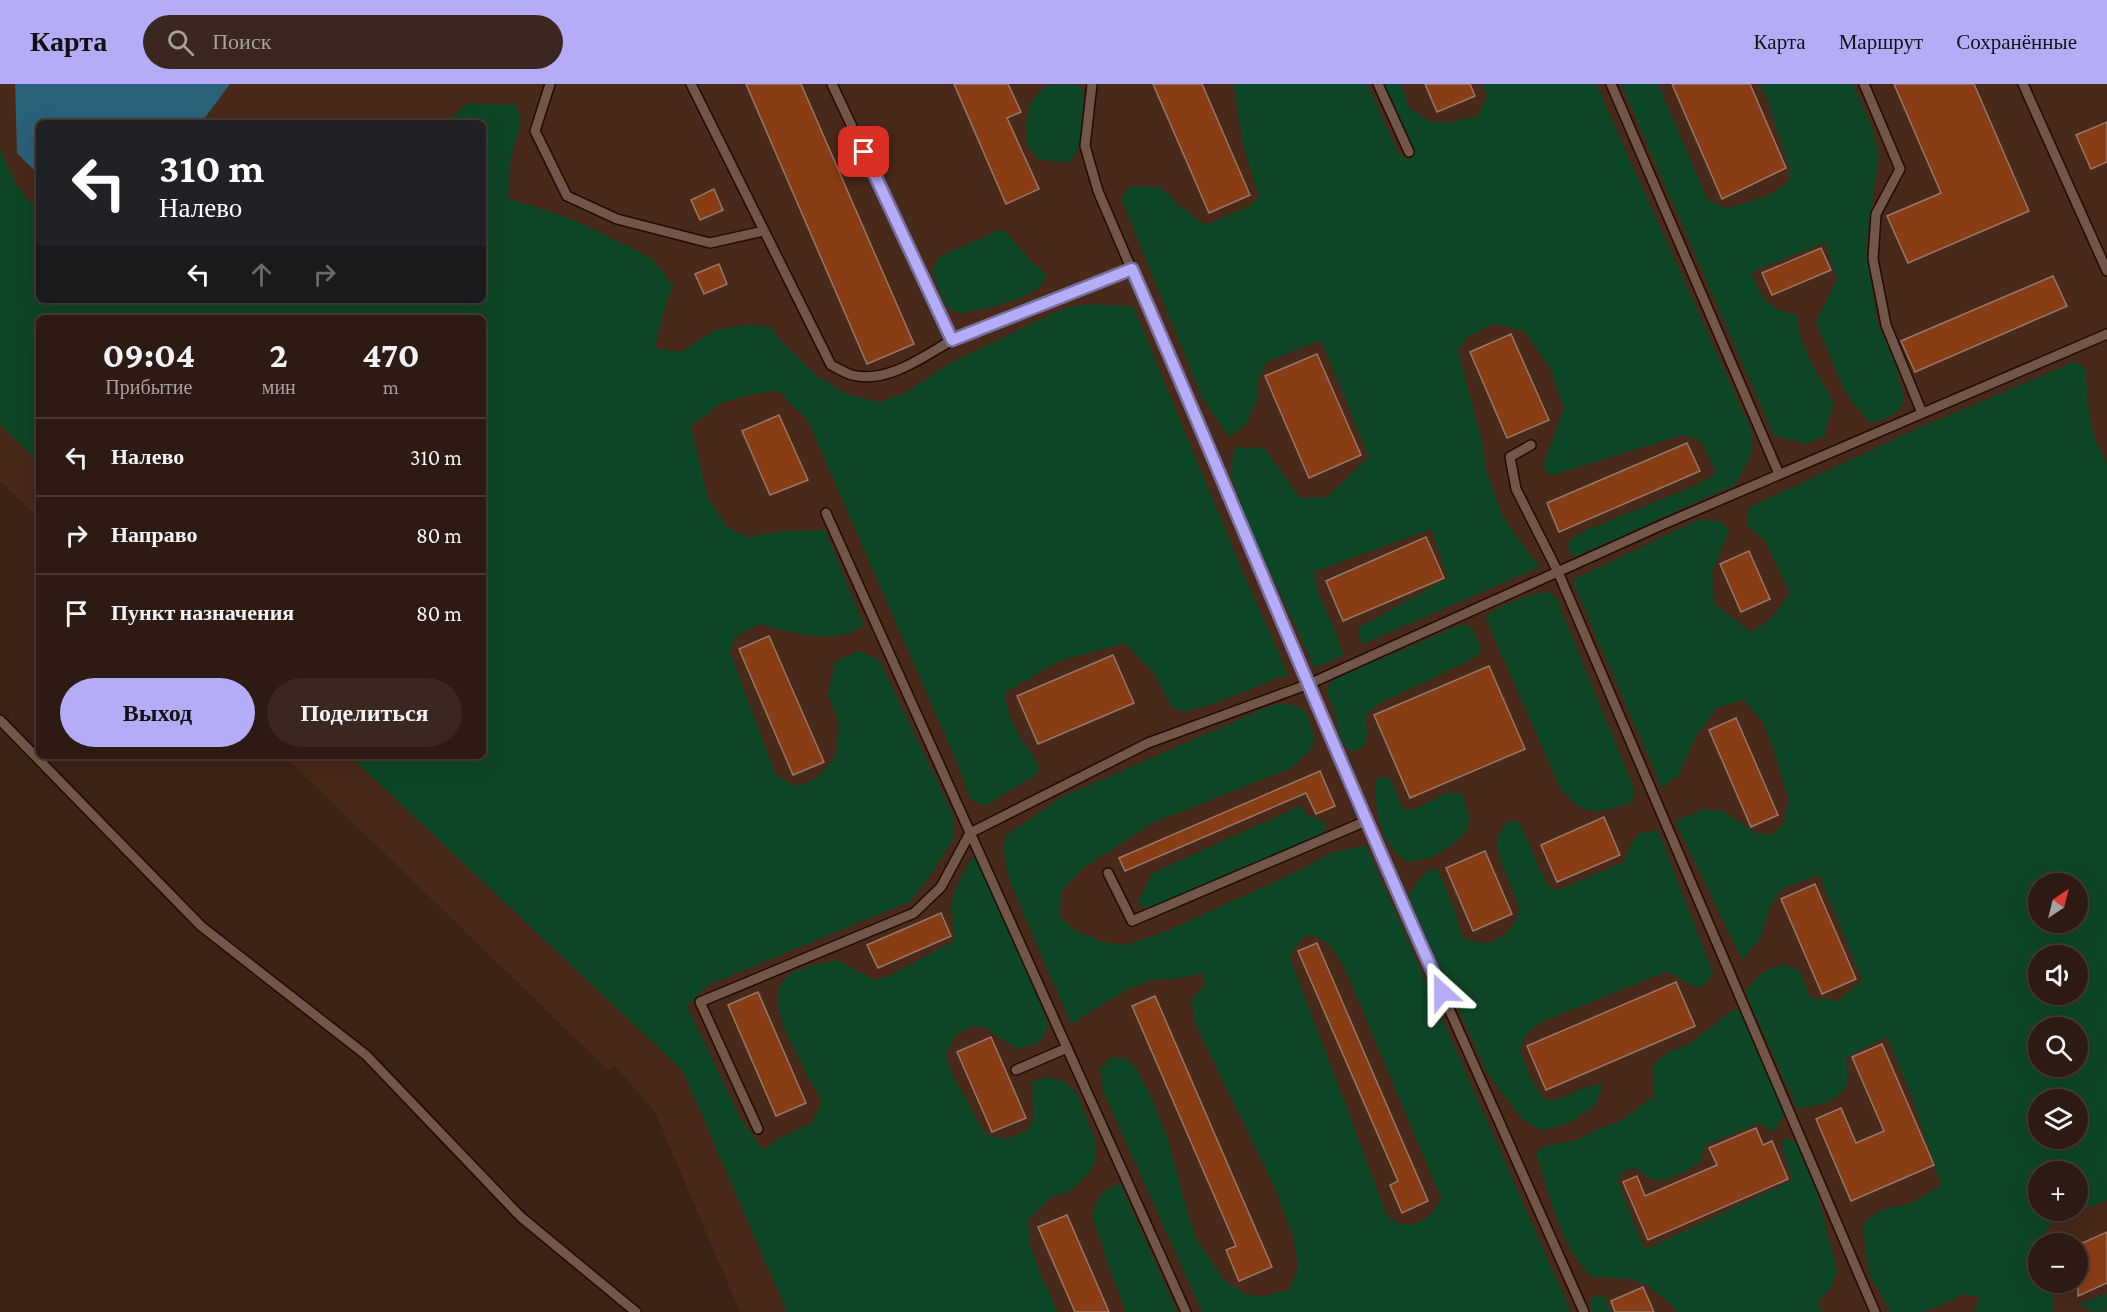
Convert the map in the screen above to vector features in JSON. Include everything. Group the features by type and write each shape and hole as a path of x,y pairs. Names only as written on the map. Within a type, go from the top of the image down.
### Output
{"lane":[{"path":"550,84 535,131 567,196 616,219 710,243 764,231"},
{"path":"691,84 831,365 852,375 868,376 898,371 952,340 1132,269"},
{"path":"832,84 952,340"},
{"path":"1092,84 1085,146 1098,191 1310,684 1365,821 1584,1312"},
{"path":"1378,84 1409,152"},
{"path":"1611,84 1779,474"},
{"path":"1864,84 1900,169 1876,214 1873,259 1886,325 1922,413"},
{"path":"2023,84 2107,271"},
{"path":"758,1128 700,1002 914,913 941,887 970,833 1148,743 1310,684 1779,474 2107,334"},
{"path":"1531,444 1510,456 1516,489 1558,572 1875,1312"},
{"path":"826,513 1186,1312"},
{"path":"0,720 36,757"},
{"path":"38,759 201,926 366,1055 521,1217 636,1312"},
{"path":"1108,873 1132,921 1365,821"},
{"path":"1016,1070 1067,1048"}],"shaded area":[{"path":"0,84 2107,84 2107,1312 740,1312 655,1112 615,1066 608,1070 287,759 486,759 486,315 36,315 36,516 0,481"}],"green space":[{"path":"1056,84 1081,87 1084,95 1080,145 1070,162 1039,160 1027,145 1026,124 1030,104 1042,89"},
{"path":"1233,84 1367,84 1398,152 1410,159 1413,151 1382,84 1401,84 1410,109 1432,122 1451,122 1477,116 1487,96 1482,84 1596,84 1752,432 1750,458 1736,484 1580,555 1572,556 1568,548 1569,540 1584,531 1697,485 1716,473 1701,441 1683,435 1550,476 1543,467 1564,408 1550,368 1524,331 1494,324 1467,337 1458,351 1483,445 1486,471 1502,514 1540,567 1361,645 1358,628 1448,578 1431,529 1314,572 1319,594 1343,656 1315,668 1248,525 1230,472 1235,447 1264,448 1300,498 1327,497 1369,457 1321,340 1266,362 1258,381 1258,397 1247,424 1229,437 1203,400 1121,198 1130,186 1160,187 1205,225 1252,205 1259,196 1244,148"},
{"path":"1621,84 1658,84 1708,200 1727,209 1767,196 1788,183 1790,170 1765,93 1759,84 1853,84 1873,130 1879,155 1866,246 1877,321 1895,363 1904,397 1900,410 1886,419 1870,423 1850,399 1840,381 1816,321 1837,279 1825,242 1752,272 1767,302 1797,316 1806,350 1834,402 1824,436 1807,444 1774,436"},
{"path":"468,103 517,105 521,125 511,157 508,198 569,218 653,260 673,286 665,307 655,348 681,352 716,330 746,325 770,327 818,377 849,395 880,402 905,393 950,363 1062,309 1084,304 1133,306 1245,577 1288,674 1216,703 1185,712 1171,707 1155,674 1125,643 1059,661 1005,693 1014,725 1036,760 1039,773 985,806 971,800 955,758 808,421 778,391 723,402 691,426 708,498 728,528 748,537 784,531 825,530 864,625 853,632 827,637 799,634 760,624 735,637 730,652 776,775 795,786 807,783 825,770 836,754 839,724 828,694 835,662 858,651 879,660 954,817 954,838 927,881 909,902 708,985 687,1006 741,1119 763,1150 778,1139 811,1124 822,1102 798,1058 783,1022 779,1005 779,990 785,979 803,968 837,960 874,980 890,976 953,941 954,894 974,854 1024,964 1047,1021 1047,1027 1040,1040 1016,1049 986,1028 974,1026 955,1036 946,1054 951,1072 984,1132 1001,1138 1011,1137 1028,1130 1033,1118 1032,1082 1047,1077 1064,1081 1077,1093 1096,1142 1095,1163 1087,1175 1071,1191 1052,1197 1028,1220 1030,1244 1058,1312 787,1312 683,1071 353,759 486,759 486,315 36,315 36,459 0,425 0,149 11,174 26,198 36,207 36,303 486,303 486,120 448,120"},
{"path":"1003,229 1031,261 1047,275 1041,286 1021,298 992,307 960,313 946,307 932,271 940,256"},
{"path":"2077,361 2086,370 2088,407 2093,430 2107,463 2107,1200 2088,1207 2088,1161 2028,1161 2028,1221 2052,1221 2045,1233 2028,1233 2028,1293 2053,1293 2054,1312 1974,1312 1980,1298 1964,1294 1925,1312 1891,1312 1869,1274 1862,1225 1880,1210 1912,1203 1941,1185 1911,1095 1887,1037 1846,1057 1847,1082 1844,1089 1833,1099 1819,1105 1797,1108 1745,992 1763,972 1784,964 1799,970 1810,997 1838,1001 1862,980 1819,875 1782,888 1771,905 1760,939 1742,960 1675,821 1705,809 1723,811 1756,833 1771,835 1783,825 1789,801 1763,723 1743,700 1717,708 1695,738 1679,775 1662,788 1572,580 1700,519 1720,521 1729,530 1712,573 1714,604 1751,632 1769,620 1790,594 1765,540 1748,527 1748,508 1916,429"},
{"path":"1549,592 1556,597 1635,791 1632,802 1610,809 1592,811 1576,805 1560,788 1485,617 1515,600"},
{"path":"1465,625 1472,628 1481,649 1476,657 1377,705 1366,717 1367,734 1364,747 1352,752 1341,742 1327,687 1335,679 1457,626"},
{"path":"1275,704 1294,705 1306,711 1315,740 1310,751 1289,769 1153,823 1082,869 1061,892 1060,917 1074,930 1103,942 1126,945 1165,932 1298,871 1328,854 1366,845 1571,1312 1202,1312 1103,1091 1100,1069 1113,1057 1128,1060 1138,1071 1154,1103 1168,1140 1194,1235 1224,1280 1247,1295 1264,1296 1289,1290 1298,1269 1294,1238 1272,1182 1196,1025 1191,1000 1205,985 1203,973 1181,978 1152,980 1126,990 1071,1024 1008,877 1004,853 1005,836 1062,797","holes":["1308,935 1323,940 1334,951 1349,978 1441,1198 1435,1210 1419,1222 1406,1225 1394,1221 1387,1215 1290,958 1299,941"]},
{"path":"1385,776 1394,786 1403,809 1414,810 1446,793 1462,793 1470,820 1466,833 1449,847 1430,858 1408,862 1393,849 1380,824 1376,806 1376,779"},
{"path":"1301,806 1308,816 1322,820 1326,826 1322,834 1149,909 1137,903 1152,873"},
{"path":"1518,821 1546,881 1551,889 1559,890 1625,861 1631,844 1639,833 1658,830 1713,973 1704,986 1694,987 1666,972 1541,1022 1526,1034 1520,1050 1531,1079 1544,1100 1561,1098 1587,1086 1603,1086 1595,1106 1567,1124 1542,1131 1521,1118 1487,1073 1408,896 1423,875 1437,868 1451,900 1463,938 1482,943 1496,940 1508,932 1516,920 1519,906 1499,857 1497,837 1507,822"},
{"path":"1734,1009 1740,1012 1784,1113 1778,1127 1772,1131 1760,1123 1704,1146 1701,1162 1671,1178 1652,1179 1636,1168 1623,1171 1618,1182 1643,1247 1649,1248 1792,1180 1781,1144 1784,1138 1794,1141 1801,1152 1818,1196 1837,1270 1831,1288 1818,1302 1821,1312 1677,1312 1649,1286 1631,1279 1593,1277 1582,1267 1573,1253 1557,1220 1536,1153 1544,1146 1577,1140 1619,1122 1653,1097 1653,1065 1668,1052 1688,1045"},
{"path":"1120,1183 1177,1312 1126,1312 1092,1213 1102,1193"},
{"path":"2107,1293 2107,1311 2092,1312 2079,1304"},
{"path":"1595,1295 1604,1296 1611,1312 1593,1312 1589,1303"}],"water":[{"path":"15,84 230,84 203,120 36,120 36,172 17,153"}],"building":[{"path":"746,84 801,84 914,344 867,364"},
{"path":"954,84 1008,84 1021,112 1007,118 1039,189 1006,204"},
{"path":"1153,84 1202,84 1250,195 1209,213"},
{"path":"1425,84 1470,84 1475,96 1437,112"},
{"path":"1672,84 1750,84 1786,168 1722,199"},
{"path":"1894,84 1974,84 2029,211 1908,263 1887,216 1941,193"},
{"path":"2107,122 2107,162 2091,169 2076,135"},
{"path":"714,189 723,210 700,220 691,200"},
{"path":"1821,248 1831,270 1772,295 1762,273"},
{"path":"719,264 727,284 704,294 695,274"},
{"path":"2053,276 2067,306 1915,372 1901,341"},
{"path":"1511,334 1549,420 1507,438 1470,352"},
{"path":"1317,354 1361,455 1309,478 1265,376"},
{"path":"779,415 808,480 770,495 742,431"},
{"path":"1687,443 1700,471 1559,532 1547,503"},
{"path":"1426,537 1444,578 1343,621 1326,581"},
{"path":"1749,551 1770,599 1741,612 1720,564"},
{"path":"769,636 824,762 793,775 739,649"},
{"path":"1113,655 1134,703 1038,744 1017,696"},
{"path":"1489,666 1525,749 1410,798 1374,715"},
{"path":"1736,718 1778,815 1751,827 1709,730"},
{"path":"1320,771 1335,806 1316,814 1306,793 1125,871 1119,858"},
{"path":"1604,817 1620,855 1557,882 1541,845"},
{"path":"1485,851 1512,914 1473,931 1446,868"},
{"path":"1815,884 1856,979 1822,994 1781,899"},
{"path":"941,913 951,936 878,968 867,945"},
{"path":"1317,943 1428,1201 1402,1213 1390,1185 1398,1181 1298,951"},
{"path":"1676,982 1695,1026 1546,1090 1527,1046"},
{"path":"758,992 806,1103 776,1116 728,1005"},
{"path":"1155,996 1272,1267 1239,1281 1226,1250 1236,1246 1132,1006"},
{"path":"991,1037 1026,1118 992,1132 957,1052"},
{"path":"1882,1044 1934,1165 1851,1201 1816,1119 1841,1108 1856,1143 1884,1131 1852,1057"},
{"path":"1756,1128 1763,1145 1772,1141 1788,1179 1648,1240 1623,1182 1637,1176 1645,1196 1717,1165 1709,1148"},
{"path":"1067,1215 1109,1312 1075,1312 1038,1227"},
{"path":"2107,1232 2107,1283 2088,1292 2088,1241"},
{"path":"1643,1287 1654,1312 1615,1312 1611,1301"}],"route":[{"path":"864,152 952,340 1132,269 1310,684 1356,800 1442,992"}]}
